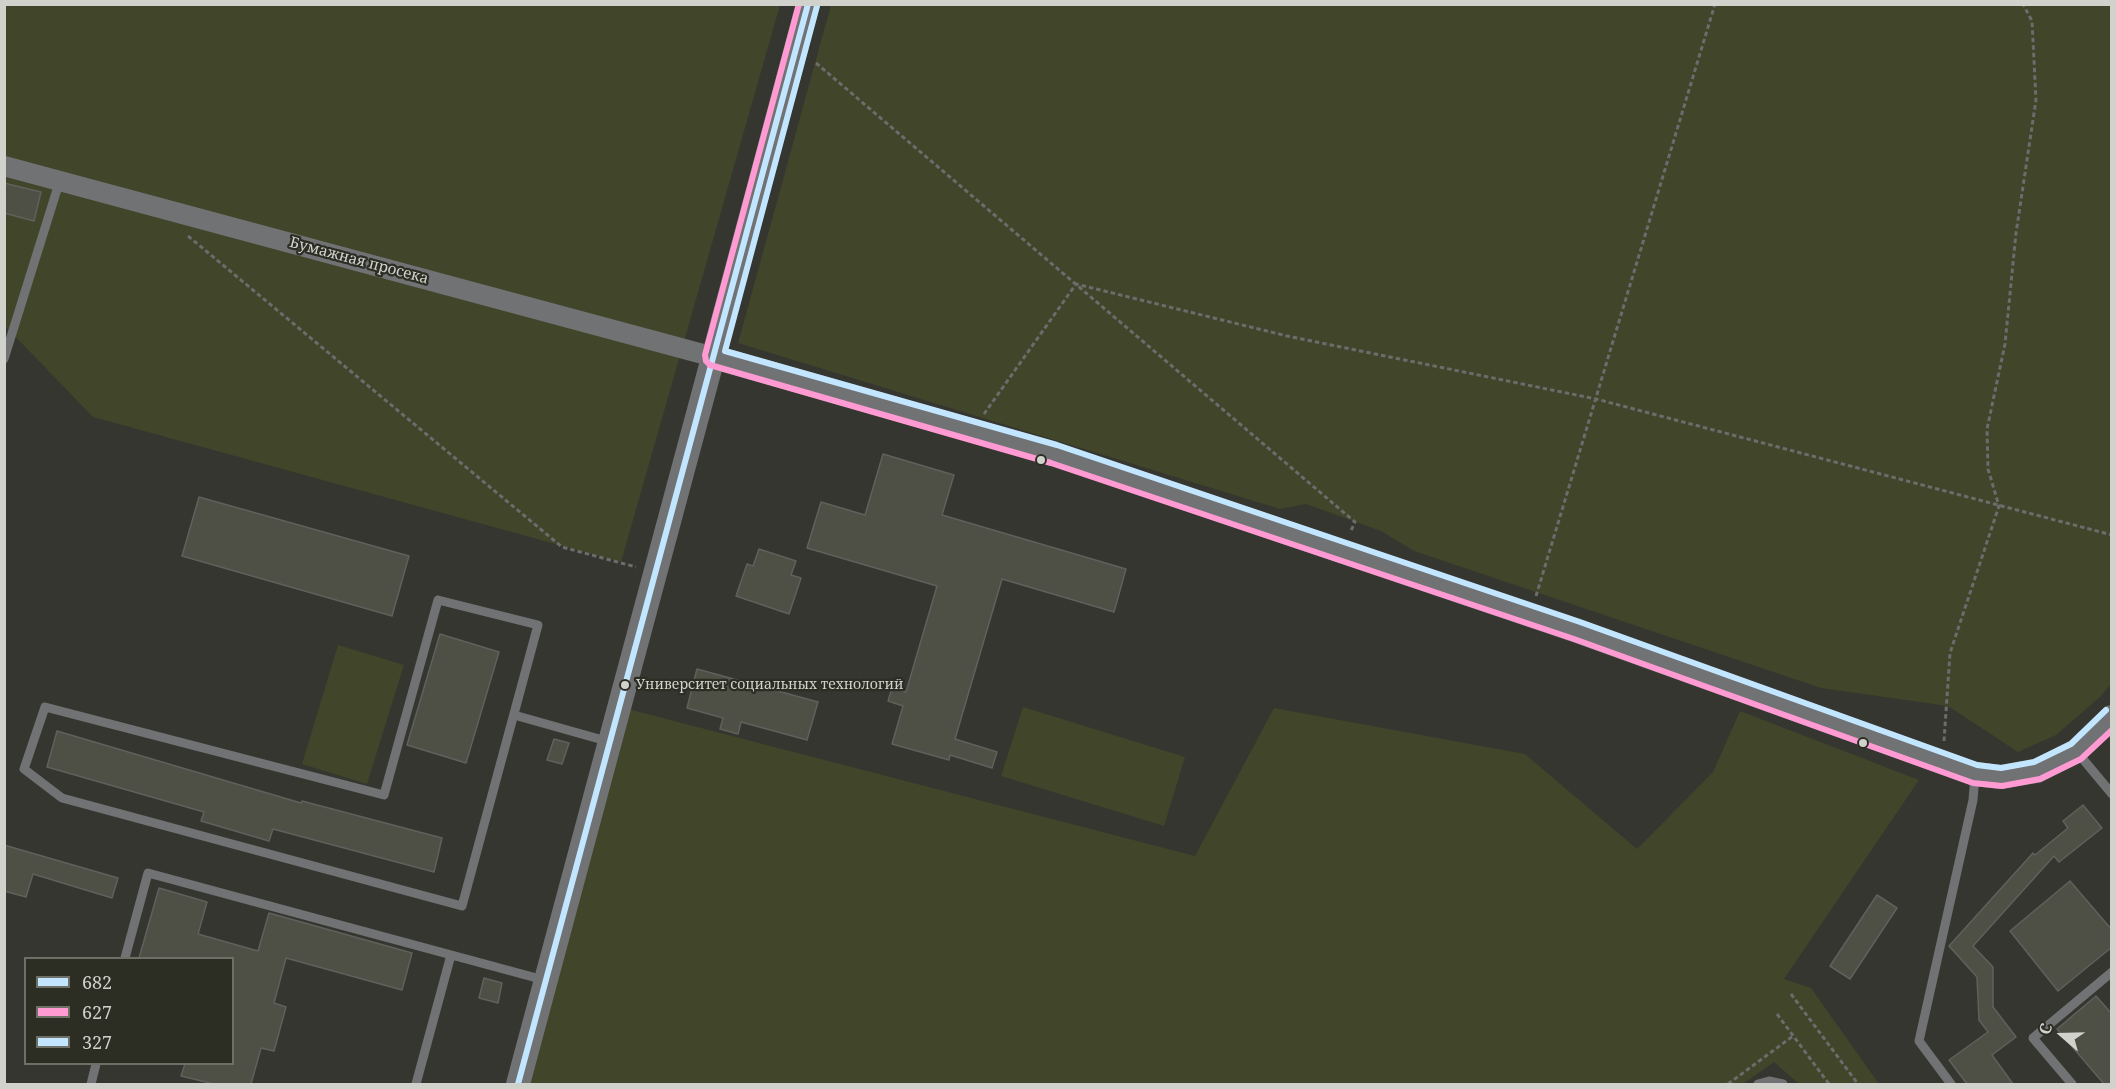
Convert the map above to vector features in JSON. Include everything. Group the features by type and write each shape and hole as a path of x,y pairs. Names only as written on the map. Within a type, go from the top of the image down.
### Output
{"street":[{"path":"518,1084 808,4"},
{"name":"Бумажная просека","path":"4,166 714,357"},
{"path":"714,357 1054,454 1529,614 1976,774 2001,777 2037,771 2076,751 2112,717"}],"lane":[{"path":"4,359 60,180"},
{"path":"438,600 538,625 514,715 462,906 62,798 24,769 45,707 384,795 438,600"},
{"path":"514,715 611,742"},
{"path":"2076,751 2112,794"},
{"path":"1951,1084 1919,1041 1973,800 1976,774"},
{"path":"125,957 148,873 546,980"},
{"path":"416,1084 451,955"},
{"path":"2072,1084 2033,1038 2112,972"},
{"path":"91,1084 96,1065"},
{"path":"1758,1084 1769,1081 1783,1084"}],"path":[{"path":"1529,614 1715,4"},
{"path":"1946,763 1944,745 1950,653 1999,506 1988,469 1987,429 2005,344 2016,233 2036,100 2032,21 2023,4"},
{"path":"816,63 1355,522 1344,552"},
{"path":"185,232 562,547 655,573"},
{"path":"1076,284 1287,336 1596,399 2112,535"},
{"path":"972,431 1076,284"},
{"path":"1791,994 1858,1084"},
{"path":"1777,1014 1829,1084"},
{"path":"1728,1084 1793,1036"}],"green space":[{"path":"4,5 780,5 621,562 93,417 5,326"},
{"path":"831,5 2111,5 2111,684 2099,698 2056,735 2018,752 1948,706 1821,688 1414,551 1381,531 1306,504 1280,509 738,343"},
{"path":"338,645 404,665 367,784 302,764"},
{"path":"1023,707 1185,757 1164,826 1001,776"},
{"path":"624,708 1195,856 1274,708 1525,754 1637,849 1713,772 1740,711 1919,780 1784,979 1811,988 1879,1084 1799,1084 1774,1062 1743,1084 524,1084"}],"building":[{"path":"4,183 41,192 34,221 4,213"},
{"path":"883,454 954,475 942,515 1126,569 1114,612 1002,579 955,739 997,752 992,768 950,755 949,760 892,744 903,706 888,701 892,688 906,692 937,586 807,548 821,502 865,515"},
{"path":"199,497 409,556 392,616 182,556"},
{"path":"759,549 796,561 791,575 801,578 789,614 736,596 747,564 753,566"},
{"path":"440,634 499,652 466,763 407,745"},
{"path":"697,669 818,702 807,740 741,722 738,734 720,729 723,718 687,708"},
{"path":"57,731 301,803 302,801 442,838 434,872 273,829 269,841 201,821 204,812 47,767"},
{"path":"554,739 569,743 562,764 547,760"},
{"path":"2083,805 2102,828 2059,862 2054,856 1973,946 1993,967 1993,1007 2016,1037 1992,1055 2013,1084 1967,1084 1949,1060 1988,1032 1979,1020 1977,977 1949,946 2033,853 2035,855 2068,828 2063,821"},
{"path":"4,845 118,878 112,898 33,874 26,897 4,891"},
{"path":"2070,881 2112,930 2112,947 2058,991 2010,931"},
{"path":"159,888 207,902 198,934 258,951 269,913 412,953 402,990 286,958 274,1003 286,1007 274,1051 261,1048 251,1084 214,1084 181,1076 185,1065 234,1065 234,957 139,957"},
{"path":"1877,895 1897,908 1850,979 1830,966"},
{"path":"484,978 502,983 498,1003 479,998"},
{"path":"2096,996 2112,1014 2112,1084 2104,1084 2057,1029"}],"transit line":[{"name":"627","path":"799,4 705,355 710,365 1051,463 1574,639 1973,783 2002,786 2040,779 2081,759 2112,730"},
{"name":"682","path":"518,1084 808,4"},
{"name":"327","path":"817,6 725,351 1057,445 1580,622 1977,765 2001,768 2034,762 2071,744 2106,710"}],"place":[{"name":"Университет социальных технологий","path":"625,685"}]}
